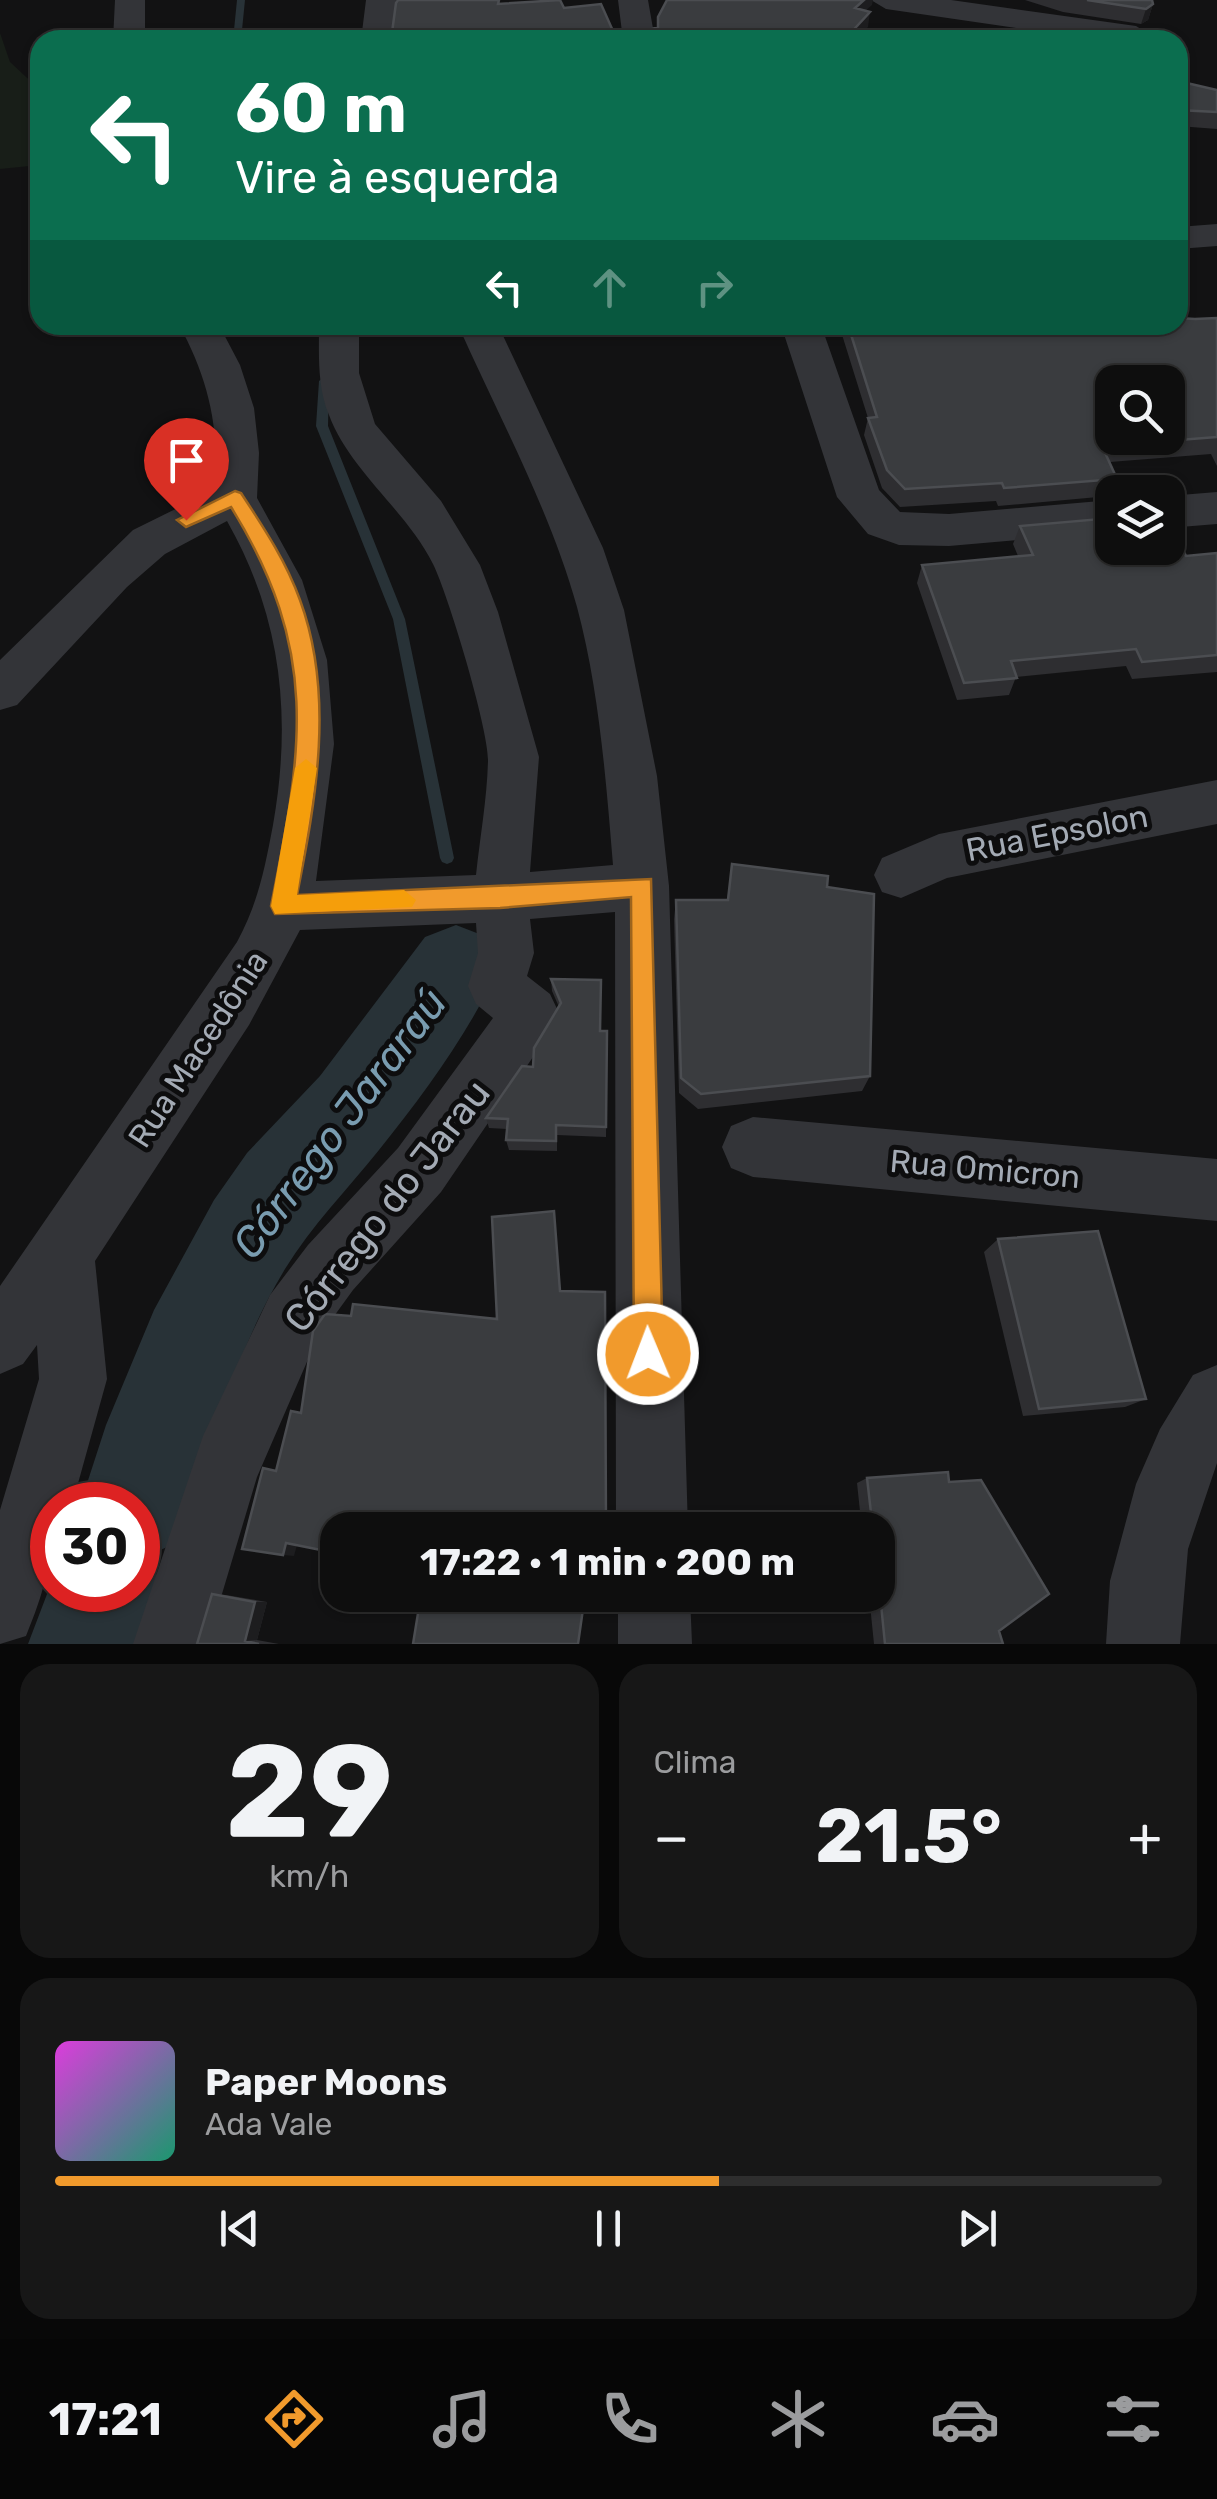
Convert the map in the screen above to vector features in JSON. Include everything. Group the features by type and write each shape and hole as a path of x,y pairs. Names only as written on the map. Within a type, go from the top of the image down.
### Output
{"street":[{"path":"129,30 130,0"},
{"path":"378,30 381,0"},
{"path":"633,0 638,30"},
{"path":"900,30 901,1 1096,30"},
{"path":"1188,237 1217,235"},
{"path":"0,691 110,575 149,542 235,498 240,462 229,386 204,335"},
{"path":"338,335 339,373 357,431 426,512 458,565 475,612 514,758 500,898"},
{"path":"483,335 580,548 601,610 630,776 642,886 652,1512"},
{"path":"804,335 859,497 884,523 899,529 949,530 1095,517"},
{"name":"Rua Macedônia","path":"0,1341 63,1257 256,964 283,906 304,800 305,662 284,586 235,498"},
{"path":"1185,511 1217,508"},
{"name":"Rua Epsolon","path":"901,875 939,856 1217,802"},
{"path":"283,906 500,898 642,886"},
{"name":"Córrego do Jarau","path":"170,1644 191,1569 236,1449 294,1316 354,1240 440,1144 530,1012 496,986 506,954 500,898"},
{"name":"Rua Omicron","path":"753,1147 1217,1190"},
{"path":"0,1610 34,1518 73,1379 63,1257"},
{"path":"1143,1644 1142,1613 1149,1553 1170,1490 1217,1399"},
{"path":"654,1612 655,1644"}],"shaded area":[{"path":"0,33 10,62 30,81 30,166 0,169"}],"building":[{"path":"560,0 564,8 601,4 613,30 392,30 396,3"},
{"path":"667,0 864,0 855,8 870,12 853,30 652,30 658,27 658,17"},
{"path":"1087,0 1152,0 1153,4 1146,9"},
{"path":"1188,83 1217,90 1217,112 1188,111"},
{"path":"1217,318 1217,437 1185,440 1185,365 1095,365 1095,455 1106,455 1115,475 1095,475 1095,481 1004,488 1002,483 905,489 887,470 868,418 877,417 851,335 1188,335 1188,319"},
{"path":"1095,519 1095,565 1185,565 1185,554 1217,553 1217,655 1142,662 1136,649 1011,661 1017,678 964,683 922,565 1033,555 1020,526"},
{"path":"732,864 828,876 827,887 874,894 870,1076 701,1094 681,1078 676,900 728,900"},
{"path":"551,979 601,980 600,1031 607,1031 606,1127 556,1125 556,1141 506,1140 508,1119 486,1118 522,1066 533,1067 534,1048 561,1003"},
{"path":"554,1211 560,1291 605,1292 606,1512 320,1512 320,1550 286,1543 283,1555 242,1549 263,1468 276,1471 291,1411 301,1413 313,1331 325,1314 351,1316 353,1304 497,1319 492,1217"},
{"path":"1098,1231 1146,1399 1039,1409 998,1239"},
{"path":"948,1472 949,1482 981,1480 1049,1594 999,1631 1003,1644 885,1644 882,1612 895,1612 895,1512 871,1512 867,1478"},
{"path":"212,1594 255,1602 245,1641 259,1644 197,1644"},
{"path":"418,1612 583,1612 578,1644 413,1644"}],"waterway":[{"name":"Córrego Jararaú","path":"238,30 241,0"},
{"name":"Córrego Jararaú","path":"324,381 322,426 399,619 447,858"},
{"name":"Córrego Jararaú","path":"142,1482 190,1347 249,1236 282,1188 353,1108 456,965"},
{"name":"Córrego Jararaú","path":"86,1644 98,1612"}],"slow traffic":[{"path":"306,768 304,800 283,906 404,900"}],"route":[{"path":"186,520 235,498 271,556 291,602 305,662 308,722 304,800 283,906 350,900 500,898 642,886 648,1354"}]}
